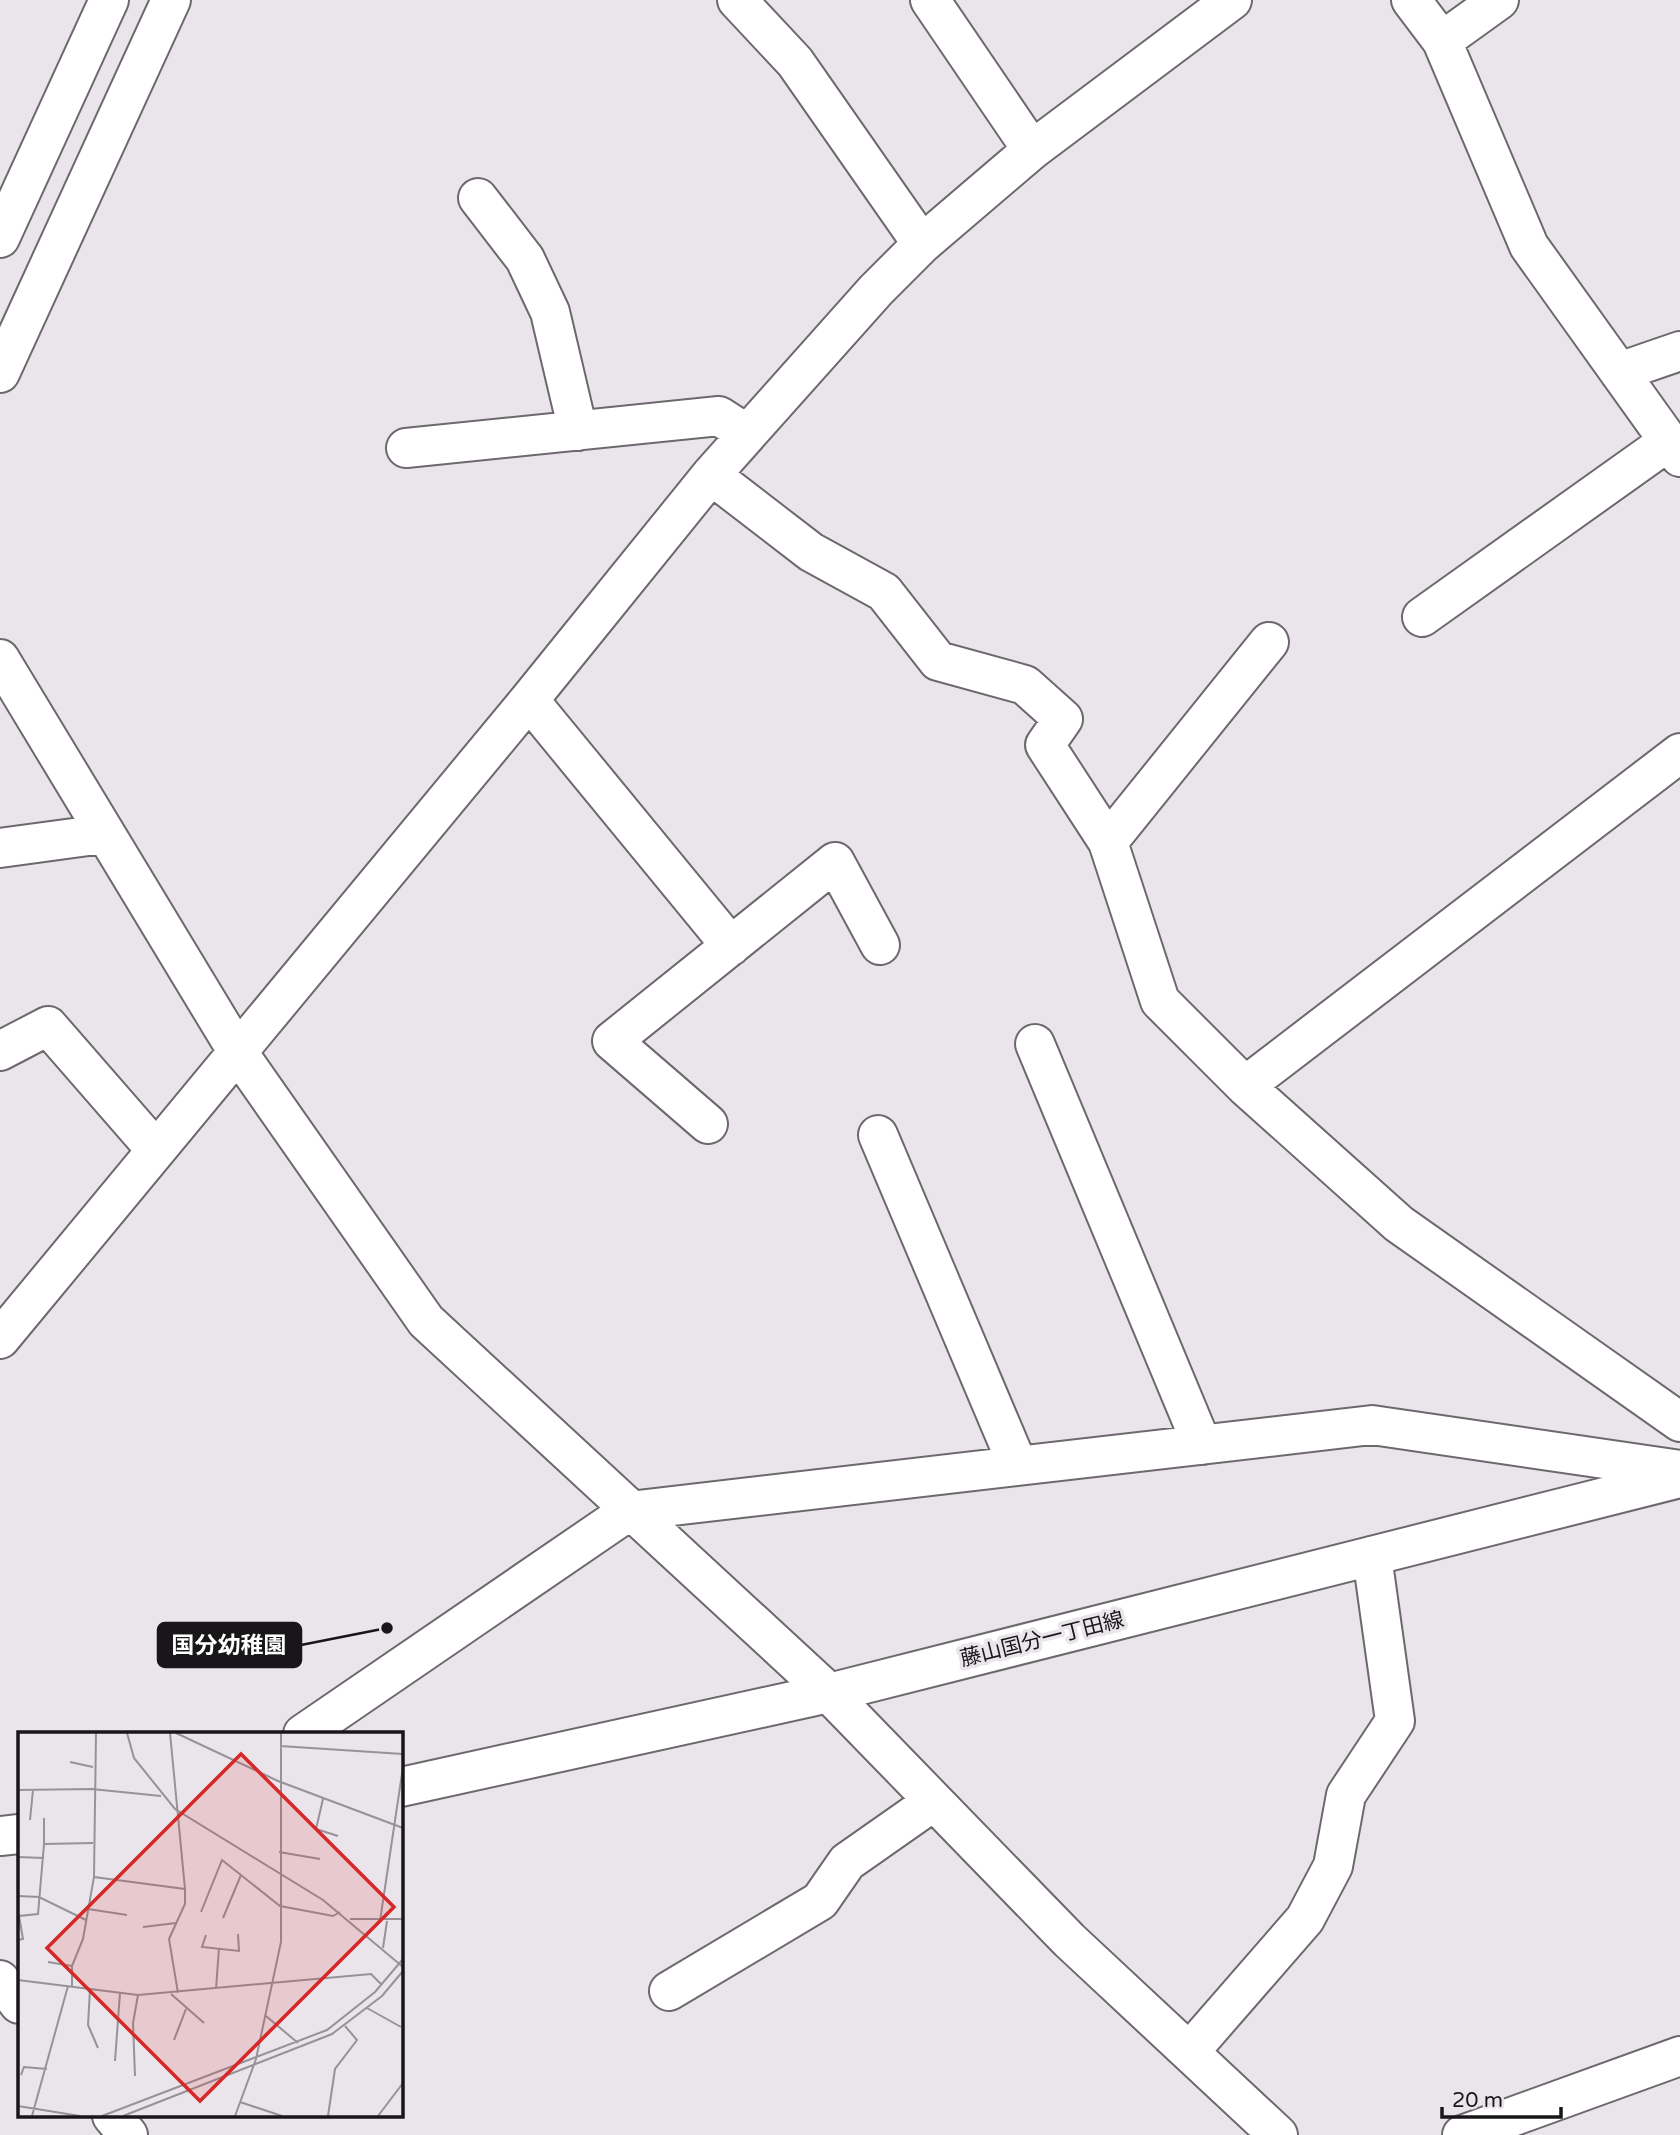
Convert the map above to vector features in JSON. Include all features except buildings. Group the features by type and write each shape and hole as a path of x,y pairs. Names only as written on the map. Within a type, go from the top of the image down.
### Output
{"street":[{"path":"0,238 108,0"},
{"path":"0,373 171,0"},
{"path":"737,0 795,62 922,244"},
{"path":"930,0 1032,150"},
{"path":"1411,0 1442,41 1529,246 1674,449 1422,617"},
{"path":"1442,41 1499,0"},
{"path":"0,1339 529,701 711,475 876,290 922,244 1032,150 1218,4"},
{"path":"478,198 525,259 550,312 579,431"},
{"path":"1619,372 1680,351"},
{"path":"406,449 719,416 747,434"},
{"path":"711,475 811,552 884,592 938,661 1025,685 1063,719 1045,745 1108,842 1160,1000 1245,1086 1399,1224 1680,1422"},
{"path":"1108,842 1269,642"},
{"path":"0,659 103,834 237,1051 426,1321 829,1693 1069,1940 1191,2050 1278,2135"},
{"path":"529,701 731,946"},
{"path":"1245,1086 1680,753"},
{"path":"0,848 103,834"},
{"path":"708,1124 612,1041 835,862 880,945"},
{"path":"0,1051 48,1026 156,1150"},
{"path":"1035,1044 1202,1445"},
{"path":"878,1135 1018,1466"},
{"path":"306,1732 629,1511 1372,1425 1680,1470"},
{"name":"藤山国分一丁田線","path":"402,1787 428,1784 829,1693 1680,1478"},
{"path":"1191,2050 1305,1919 1333,1866 1346,1795 1395,1721 1373,1556"},
{"path":"668,1991 820,1901 847,1862 934,1801"},
{"path":"0,1836 18,1834"},
{"path":"18,1960 0,1978 18,2003"},
{"path":"1462,2135 1680,2056"},
{"path":"114,2118 128,2135"}],"place":[{"name":"国分幼稚園","path":"387,1628"}]}
